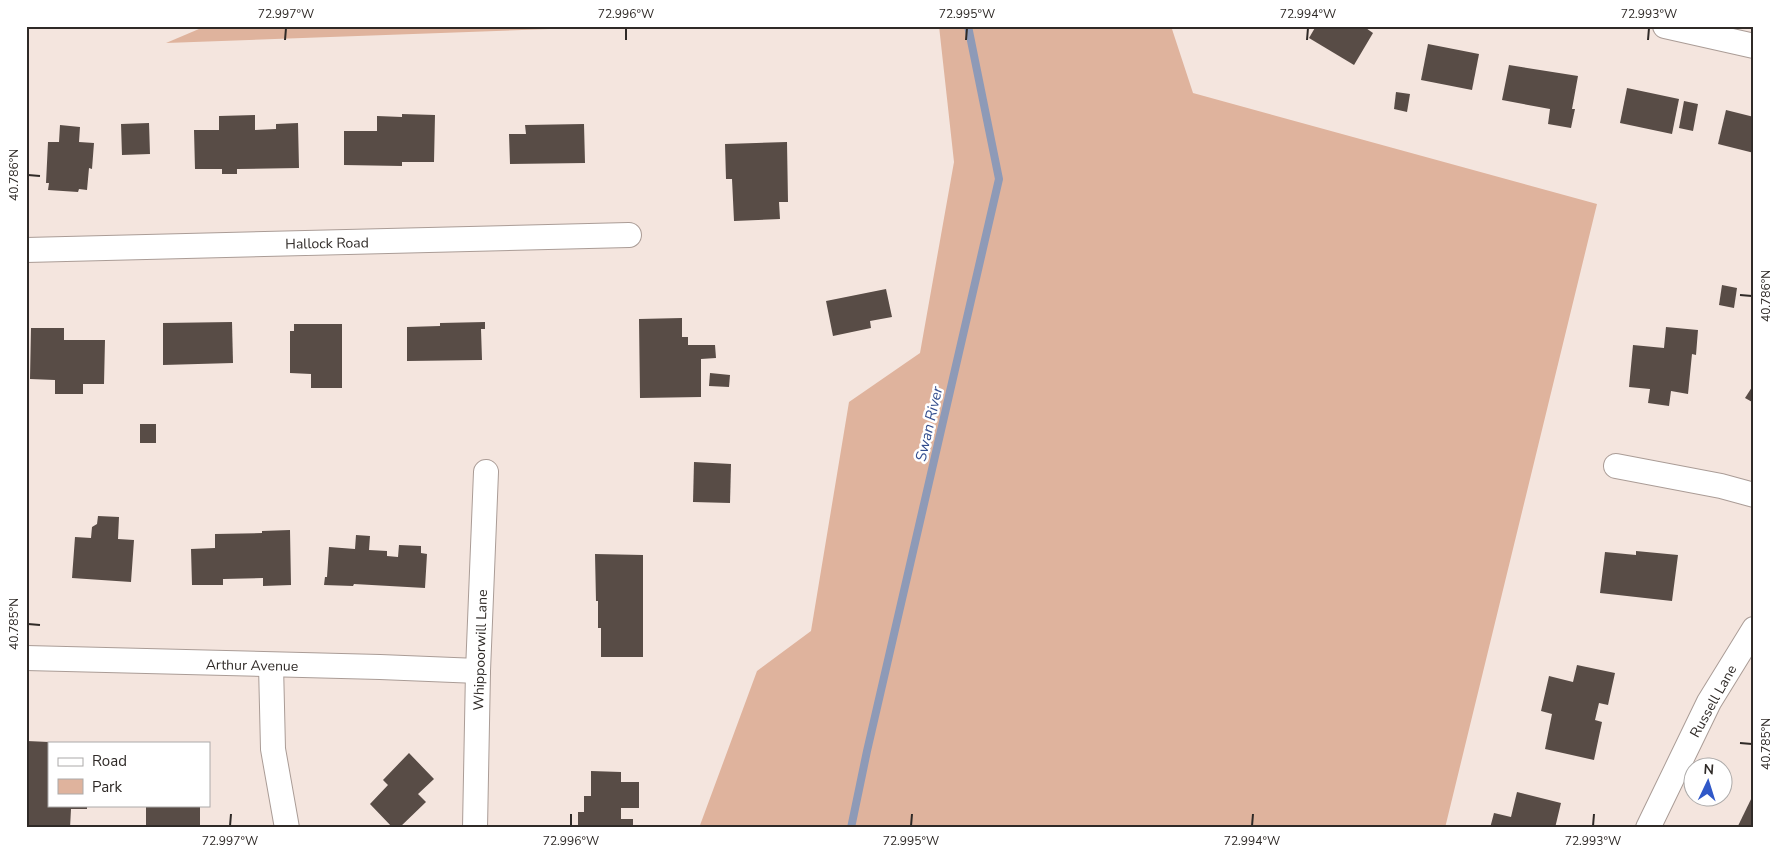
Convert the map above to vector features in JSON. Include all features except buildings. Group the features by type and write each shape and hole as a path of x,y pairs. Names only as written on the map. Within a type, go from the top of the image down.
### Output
{"street":[{"path":"1665,26 1754,46"},
{"name":"Hallock Road","path":"26,250 629,235"},
{"path":"1616,466 1722,486 1754,496"},
{"name":"Whippoorwill Lane","path":"475,828 478,671 486,472"},
{"name":"Russell Lane","path":"1648,828 1709,702 1754,629"},
{"name":"Arthur Avenue","path":"26,658 478,671"},
{"path":"271,666 273,749 287,828"}],"green space":[{"path":"206,26 634,26 166,43"},
{"path":"939,26 1171,26 1193,93 1597,204 1445,828 699,828 757,671 811,631 849,402 920,353 954,162"}],"waterway":[{"name":"Swan River","path":"851,828 867,751 999,179 968,26"}]}
